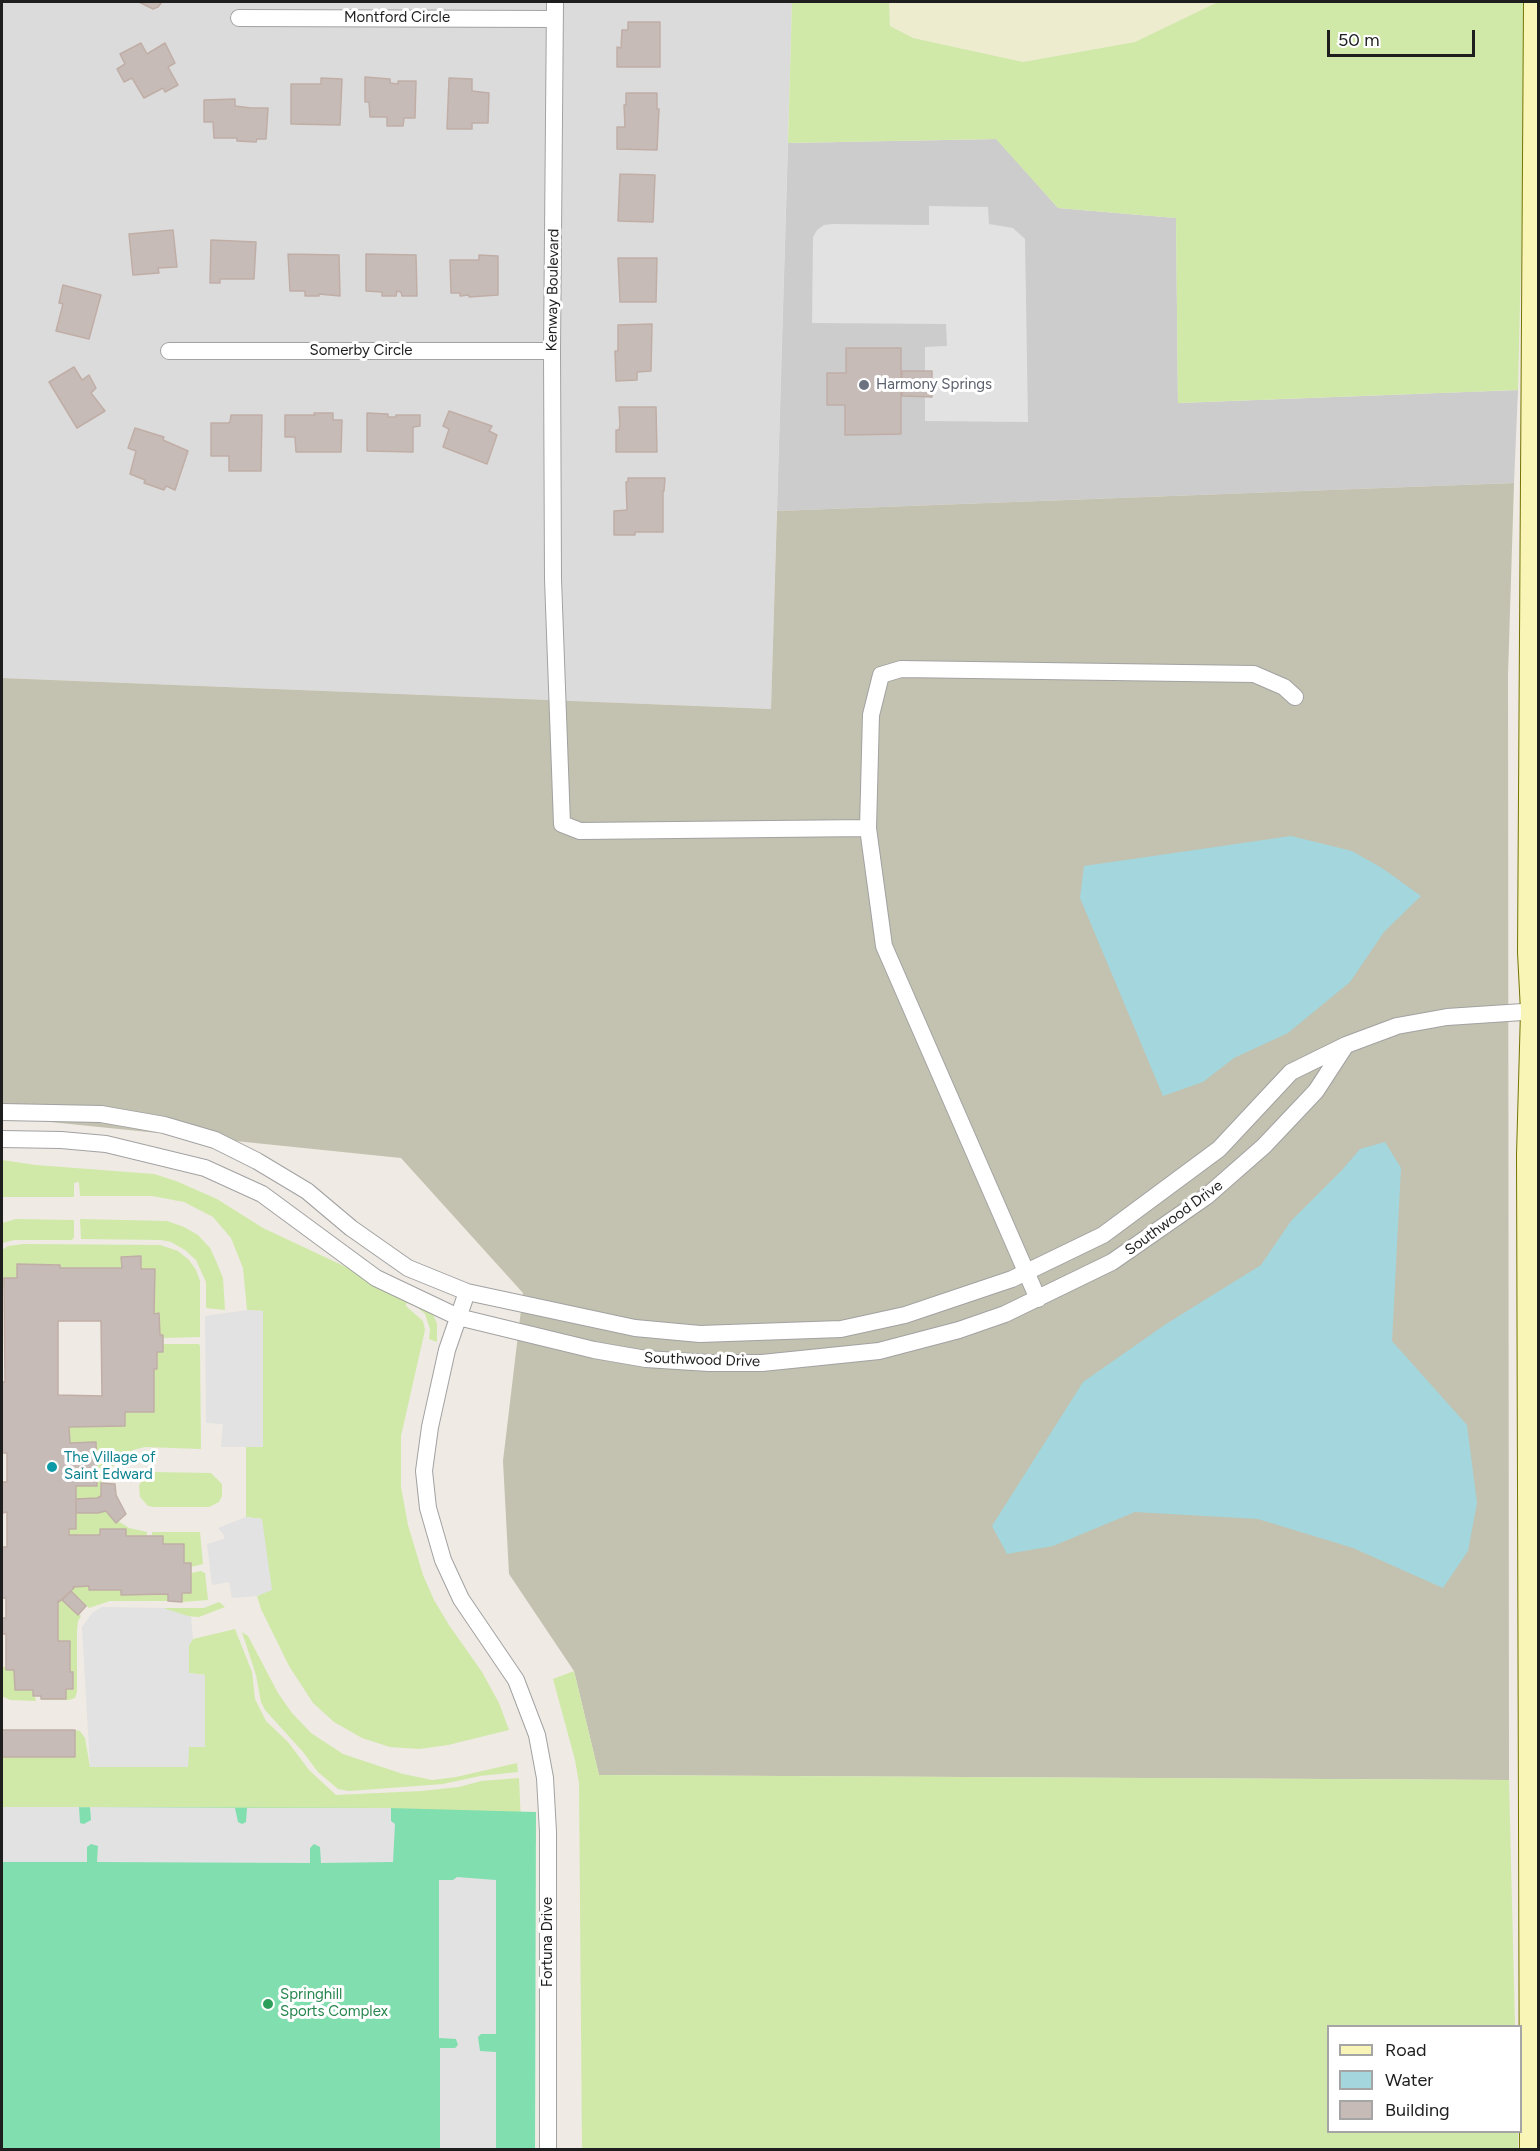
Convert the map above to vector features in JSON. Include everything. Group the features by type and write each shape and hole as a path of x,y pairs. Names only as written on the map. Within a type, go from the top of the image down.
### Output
{"main road":[{"path":"1532,2150 1535,2035 1535,1516 1529,1155 1536,1011 1530,941 1536,2"}],"street":[{"name":"Kenway Boulevard","path":"555,2 553,579 562,824 580,831 868,828"},
{"name":"Montford Circle","path":"238,18 555,19"},
{"name":"Somerby Circle","path":"169,351 552,351"},
{"path":"1038,1299 884,946 868,828 871,716 881,675 901,669 1254,674 1284,687 1295,697"},
{"name":"Southwood Drive","path":"2,1112 101,1114 164,1125 215,1140 257,1161 307,1191 351,1228 408,1268 467,1292 635,1328 700,1334 841,1329 905,1315 1025,1272 1103,1235 1219,1149 1291,1072 1346,1045 1397,1026 1447,1017 1536,1011"},
{"name":"Southwood Drive","path":"2,1139 61,1140 106,1144 205,1168 262,1194 376,1278 459,1317 594,1350 646,1359 709,1363 762,1363 879,1350 959,1330 1005,1314 1112,1262 1207,1196 1264,1146 1316,1091 1346,1045"},
{"name":"Fortuna Drive","path":"467,1292 447,1350 430,1426 424,1471 428,1508 443,1560 461,1599 516,1680 537,1734 545,1778 548,1832 548,2150"}],"shaded area":[{"path":"2,2 792,2 771,709 2,678"},
{"path":"889,2 1218,2 1135,42 1023,62 913,38 890,26"},
{"path":"997,139 1058,208 1176,218 1178,403 1518,390 1514,483 777,511 788,143"},
{"path":"929,206 988,207 989,224 1013,228 1025,239 1028,422 925,421 925,347 947,346 946,324 812,323 813,237 817,230 824,225 833,224 929,225"},
{"path":"1514,483 1508,675 1509,1780 599,1775 574,1671 509,1574 503,1461 523,1293 401,1158 2,1117 2,678 771,709 777,511"},
{"path":"247,1310 263,1311 263,1447 221,1447 223,1424 206,1423 205,1316"},
{"path":"246,1517 262,1519 272,1590 257,1596 232,1598 229,1582 212,1585 207,1544 224,1539 224,1535 218,1528"},
{"path":"102,1607 163,1608 191,1617 193,1639 189,1645 189,1673 205,1675 205,1747 189,1747 188,1767 90,1767 82,1627 93,1612"},
{"path":"2,1807 79,1807 80,1823 84,1824 91,1820 90,1807 235,1808 238,1822 242,1824 246,1822 247,1808 391,1808 391,1821 395,1824 393,1862 321,1863 320,1847 314,1844 310,1848 310,1863 97,1862 98,1846 91,1844 87,1847 87,1862 2,1862"},
{"path":"457,1877 496,1880 496,2034 481,2034 478,2037 480,2051 496,2052 496,2149 440,2149 440,2048 455,2048 458,2045 456,2039 439,2038 439,1880 453,1880"}],"green space":[{"path":"792,2 889,2 890,26 913,38 1023,62 1135,42 1218,2 1527,2 1518,390 1178,403 1176,218 1058,208 996,139 788,143"},
{"path":"2,1160 36,1165 154,1174 176,1181 217,1199 263,1228 412,1298 433,1314 437,1324 437,1342 429,1339 430,1329 425,1314 417,1307 406,1303 406,1306 423,1321 425,1330 401,1436 401,1487 408,1525 423,1575 434,1600 482,1672 499,1703 509,1730 448,1745 419,1749 390,1747 362,1738 334,1722 313,1703 289,1666 257,1596 260,1595 262,1519 246,1517 246,1447 263,1447 263,1311 247,1310 243,1268 231,1238 213,1217 184,1202 152,1196 80,1196 79,1182 74,1183 74,1197 2,1197"},
{"path":"16,1219 74,1220 74,1237 72,1240 14,1240 2,1243 2,1223"},
{"path":"80,1219 167,1221 198,1235 210,1248 223,1278 225,1310 206,1308 206,1282 196,1260 185,1250 171,1242 161,1240 81,1239"},
{"path":"24,1244 160,1245 178,1251 189,1260 200,1281 200,1337 163,1338 163,1335 160,1335 159,1314 154,1314 155,1269 141,1269 141,1256 122,1257 122,1268 60,1268 37,1264 17,1264 17,1278 4,1278 4,1287 2,1287 2,1250 8,1246"},
{"path":"163,1344 199,1344 200,1346 201,1449 145,1447 133,1450 119,1458 106,1482 102,1482 101,1496 76,1499 76,1486 97,1486 96,1443 70,1443 69,1427 125,1426 125,1412 154,1412 154,1369 157,1368 157,1352 163,1352"},
{"path":"153,1472 211,1473 222,1484 222,1496 219,1502 209,1507 148,1506 140,1497 139,1486 143,1477"},
{"path":"106,1511 116,1523 118,1521 129,1528 147,1532 147,1536 126,1536 125,1529 100,1529 100,1535 69,1535 69,1529 76,1529 76,1513"},
{"path":"152,1532 200,1532 203,1564 191,1567 184,1563 184,1544 163,1544 162,1536 152,1536"},
{"path":"201,1571 205,1573 208,1600 182,1602 182,1593 191,1593 191,1573"},
{"path":"89,1586 90,1590 121,1590 121,1595 168,1594 168,1601 110,1601 89,1608 71,1591 74,1587"},
{"path":"58,1600 59,1602 62,1600 81,1616 77,1631 77,1692 75,1698 69,1700 41,1700 66,1699 66,1689 73,1688 73,1672 70,1672 58,1641"},
{"path":"219,1602 225,1607 199,1617 185,1616 163,1608 204,1608"},
{"path":"235,1629 252,1672 255,1699 266,1721 288,1742 309,1770 336,1795 421,1791 459,1787 481,1781 519,1778 521,1823 235,1808 2,1807 2,1757 74,1757 75,1730 80,1731 85,1738 90,1767 189,1747 204,1747 205,1675 189,1673 189,1645 193,1639"},
{"path":"242,1632 248,1636 278,1693 292,1713 311,1733 343,1754 403,1774 432,1780 517,1763 518,1772 480,1776 443,1784 349,1791 338,1789 318,1772 265,1710"},
{"path":"2,1667 6,1667 6,1670 14,1670 15,1690 33,1690 36,1701 10,1700 2,1696"},
{"path":"574,1671 599,1775 1509,1780 1515,2025 1327,2025 1327,2133 1518,2133 1518,2149 582,2149 579,1783 553,1679"},
{"name":"Springhill Sports Complex","path":"2,1807 389,1808 536,1812 535,2149 2,2150"}],"water":[{"path":"1291,836 1352,851 1382,868 1421,896 1384,932 1350,982 1288,1033 1234,1058 1203,1082 1163,1096 1080,898 1084,866"},
{"path":"1385,1142 1401,1168 1392,1341 1467,1425 1477,1503 1468,1551 1443,1588 1353,1548 1258,1519 1135,1512 1053,1546 1007,1554 992,1526 1083,1382 1166,1324 1261,1265 1291,1221 1360,1149"}],"building":[{"path":"139,2 162,2 153,9"},
{"path":"628,22 660,22 660,67 617,67 617,47 621,48 622,30 628,30"},
{"path":"141,43 147,54 165,43 175,63 168,67 178,85 165,92 163,88 144,98 132,78 124,82 117,69 125,64 120,54"},
{"path":"365,77 390,79 390,83 398,84 398,81 416,81 415,118 404,118 403,126 387,126 387,117 370,117 369,102 365,102"},
{"path":"321,78 342,79 340,125 291,124 291,84 321,84"},
{"path":"449,78 472,79 472,91 489,93 488,123 472,123 472,129 447,129"},
{"path":"626,93 657,93 657,109 659,109 657,150 617,149 617,127 625,127"},
{"path":"235,99 235,106 268,108 266,139 257,139 256,142 237,141 237,138 214,138 213,122 204,122 204,100"},
{"path":"620,174 655,175 653,222 618,221"},
{"path":"173,230 177,267 158,268 159,273 133,275 129,234"},
{"path":"211,240 256,242 254,279 220,279 220,283 210,283"},
{"path":"288,254 339,255 340,296 319,294 319,296 305,296 305,291 290,291"},
{"path":"366,254 416,255 417,296 402,296 401,292 397,291 396,296 382,296 382,292 366,291"},
{"path":"479,255 498,256 498,295 469,297 469,295 460,296 460,293 451,293 450,260 479,260"},
{"path":"618,258 657,258 656,302 620,302"},
{"path":"63,285 101,295 89,339 56,331 63,304 59,303"},
{"path":"652,324 651,371 637,372 637,380 616,381 615,351 618,351 618,325"},
{"name":"Harmony Springs","path":"846,348 901,348 901,434 845,435 845,405 827,405 827,373 846,373"},
{"path":"74,367 82,380 89,375 96,388 91,393 105,411 77,428 49,382"},
{"path":"902,371 932,371 932,397 902,396"},
{"path":"619,407 656,407 657,452 616,452 616,430 619,430 620,425"},
{"path":"449,411 492,426 489,431 497,435 487,464 443,447 449,429 443,426"},
{"path":"314,413 333,413 333,420 342,420 341,452 296,452 295,437 285,437 285,415 315,415"},
{"path":"367,413 388,414 388,417 420,415 420,426 413,427 413,452 367,451"},
{"path":"231,415 262,415 261,471 229,471 229,456 211,456 211,423 228,423"},
{"path":"135,428 164,437 163,440 188,451 175,490 166,486 164,490 144,483 145,480 130,474 136,451 128,448"},
{"path":"628,478 665,478 663,532 614,535 614,511 627,510 626,482"},
{"name":"The Village of Saint Edward","path":"141,1256 141,1269 155,1269 154,1314 159,1313 163,1352 157,1352 157,1369 154,1369 154,1412 125,1412 125,1426 69,1427 70,1443 96,1442 97,1486 76,1486 76,1529 69,1529 69,1535 100,1535 100,1529 126,1529 126,1536 163,1536 163,1544 184,1544 184,1563 191,1563 191,1593 182,1593 182,1602 168,1601 168,1594 121,1595 121,1590 89,1590 89,1586 73,1587 59,1602 58,1600 58,1641 70,1641 70,1672 73,1672 73,1689 66,1689 66,1699 41,1699 41,1696 33,1696 33,1690 15,1690 14,1670 6,1670 6,1634 2,1634 2,1618 6,1618 6,1598 2,1598 2,1547 7,1547 7,1512 2,1513 2,1482 7,1482 7,1453 2,1453 2,1382 5,1382 4,1278 17,1278 17,1264 60,1265 60,1268 122,1268 121,1257","holes":["58,1321 101,1321 102,1396 58,1395"]},
{"path":"101,1483 115,1484 116,1495 126,1514 116,1523 106,1511 76,1513 76,1499 101,1496"},
{"path":"71,1591 86,1606 78,1615 62,1600"},
{"path":"2,1730 75,1730 75,1757 2,1757"}],"place":[{"name":"Harmony Springs","path":"864,385"},
{"name":"The Village of Saint Edward","path":"52,1467"},
{"name":"Springhill Sports Complex","path":"268,2004"}]}
